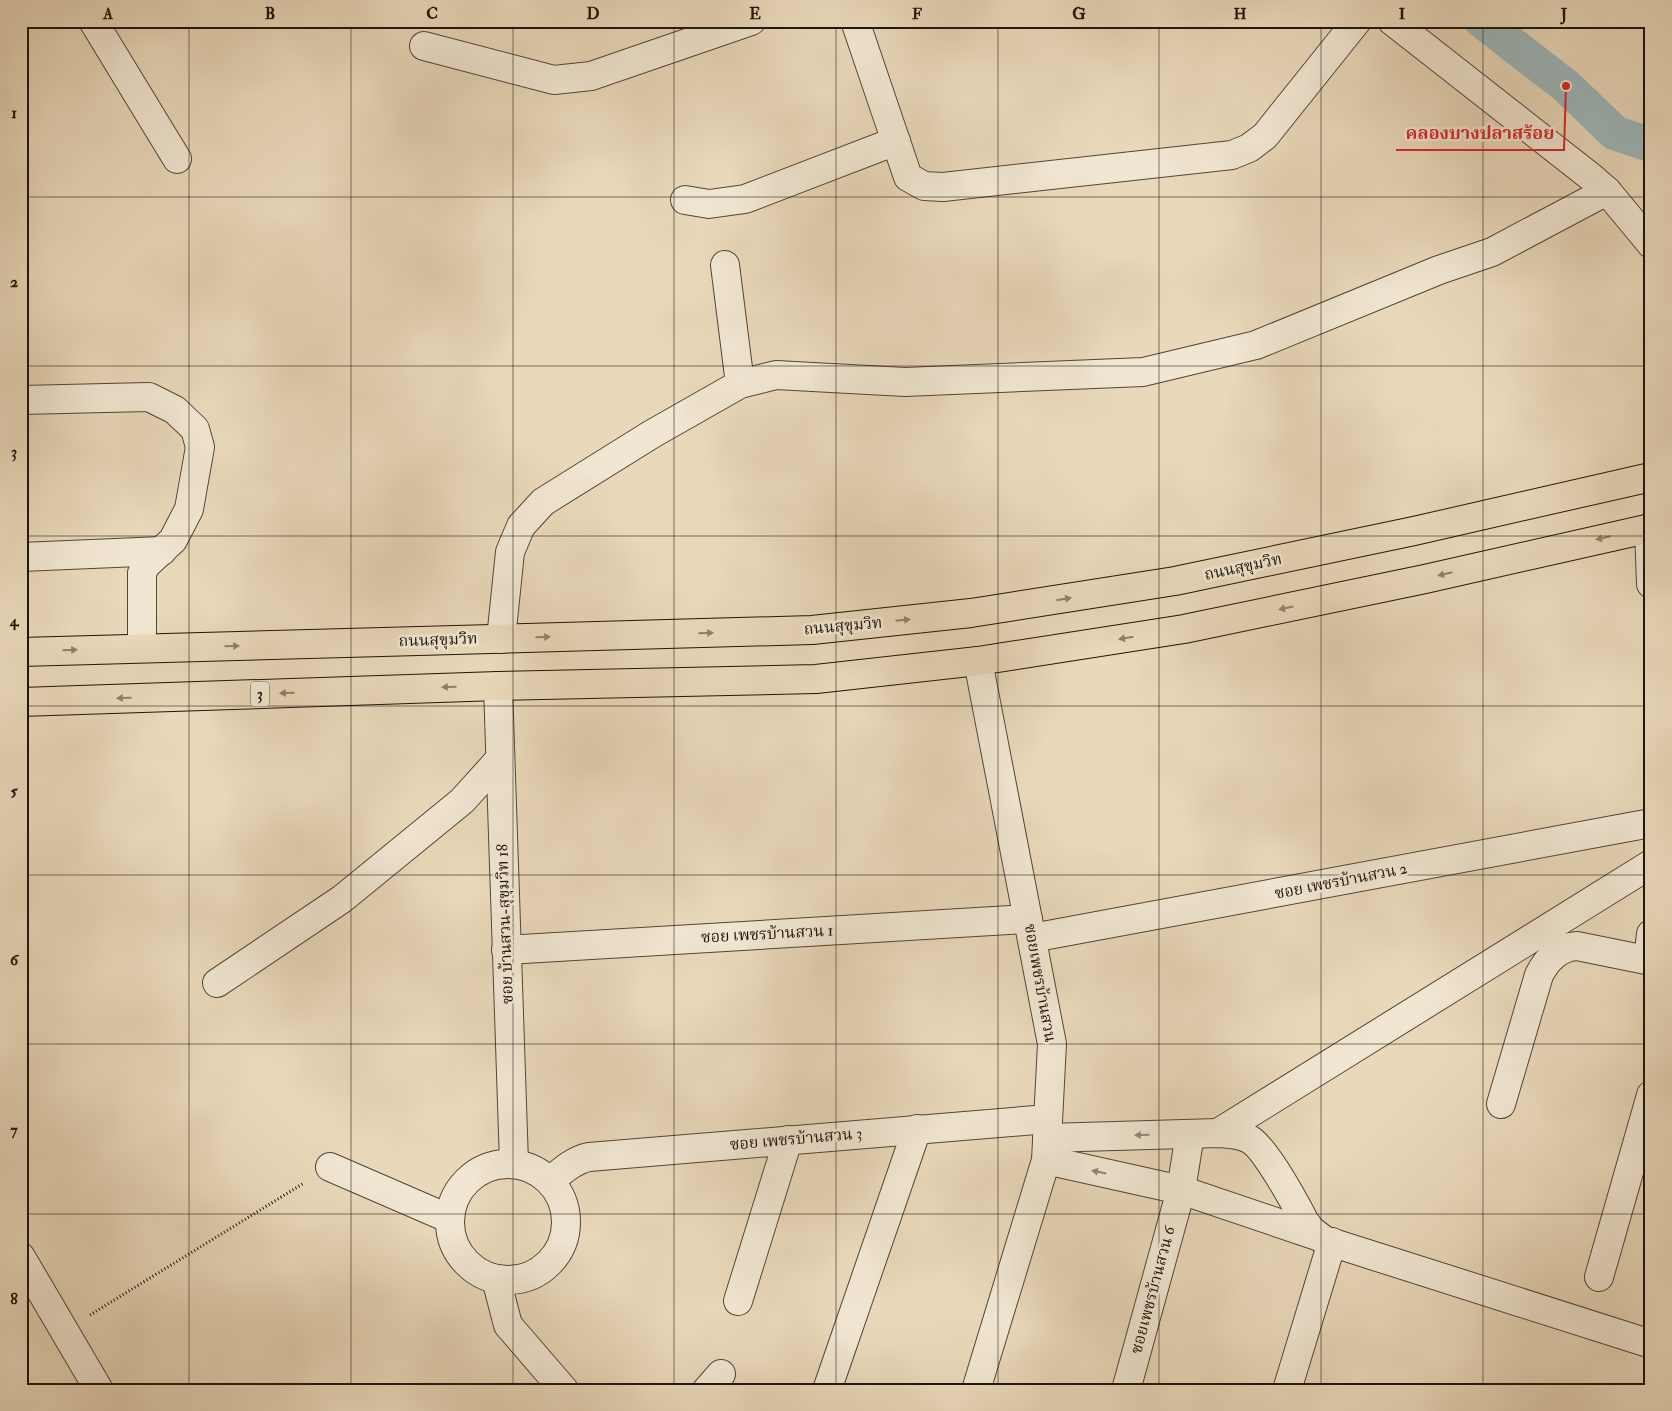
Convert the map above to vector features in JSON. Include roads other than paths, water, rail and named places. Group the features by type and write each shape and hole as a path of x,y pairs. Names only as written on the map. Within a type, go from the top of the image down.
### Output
{"main road":[{"name":"ถนนสุขุมวิท","path":"21,652 812,630 971,613 1175,581 1414,531 1651,478"},
{"path":"498,686 816,679 978,661 1184,629 1650,528"},
{"name":"3","path":"21,702 498,686"}],"street":[{"path":"93,21 177,159"},
{"path":"424,46 554,80 592,76 750,21"},
{"path":"855,21 908,177 924,186 943,187 1232,155 1249,148 1265,136 1357,21"},
{"path":"1392,21 1607,191 1651,244"},
{"path":"685,200 709,204 745,199 896,141"},
{"path":"500,638 510,552 521,526 543,502 652,434 740,384 776,375 905,382 1143,372 1256,345 1439,270 1492,252 1607,191"},
{"path":"725,265 740,384"},
{"path":"21,400 149,397 176,410 194,428 200,447 189,509 174,540 146,565 142,573 142,648"},
{"path":"1650,528 1651,584"},
{"path":"21,557 162,551"},
{"name":"ซอยเพชรบ้านสวน","path":"976,1390 1047,1139 1052,1044 978,661"},
{"name":"ซอย บ้านสวน-สุขุมวิท 18","path":"498,686 514,1163"},
{"path":"217,983 342,899 462,801 499,760"},
{"name":"ซอย เพชรบ้านสวน 2","path":"1030,929 1651,823"},
{"path":"1218,1134 1651,864"},
{"name":"ซอย เพชรบ้านสวน 1","path":"506,950 1030,929"},
{"path":"1501,1104 1539,975 1551,957 1569,946 1650,951"},
{"path":"1599,1277 1651,1096"},
{"path":"827,1390 918,1129"},
{"name":"ซอย เพชรบ้านสวน 3","path":"550,1181 581,1158 918,1129 1047,1139"},
{"path":"1047,1139 1190,1134 1240,1135 1258,1146 1305,1222 1324,1239"},
{"name":"ซอยเพชรบ้านสวน 6","path":"1126,1390 1181,1190 1190,1134"},
{"path":"1047,1139 1181,1190 1324,1239 1651,1344"},
{"path":"738,1301 788,1140"},
{"path":"514,1163 533,1169 550,1181 561,1196 566,1214 566,1232 560,1250 549,1265 533,1275 515,1280 496,1279 481,1274 468,1264 457,1251 451,1235 450,1219 453,1201 463,1184 477,1172 495,1165 514,1163"},
{"path":"330,1167 450,1219"},
{"path":"1287,1390 1324,1239"},
{"path":"21,1257 99,1390"},
{"path":"496,1279 508,1325 564,1390"}],"waterway":[{"path":"1482,21 1566,86 1615,133 1651,145"}],"place":[{"name":"คลองบางปลาสร้อย","path":"1566,86"}]}
